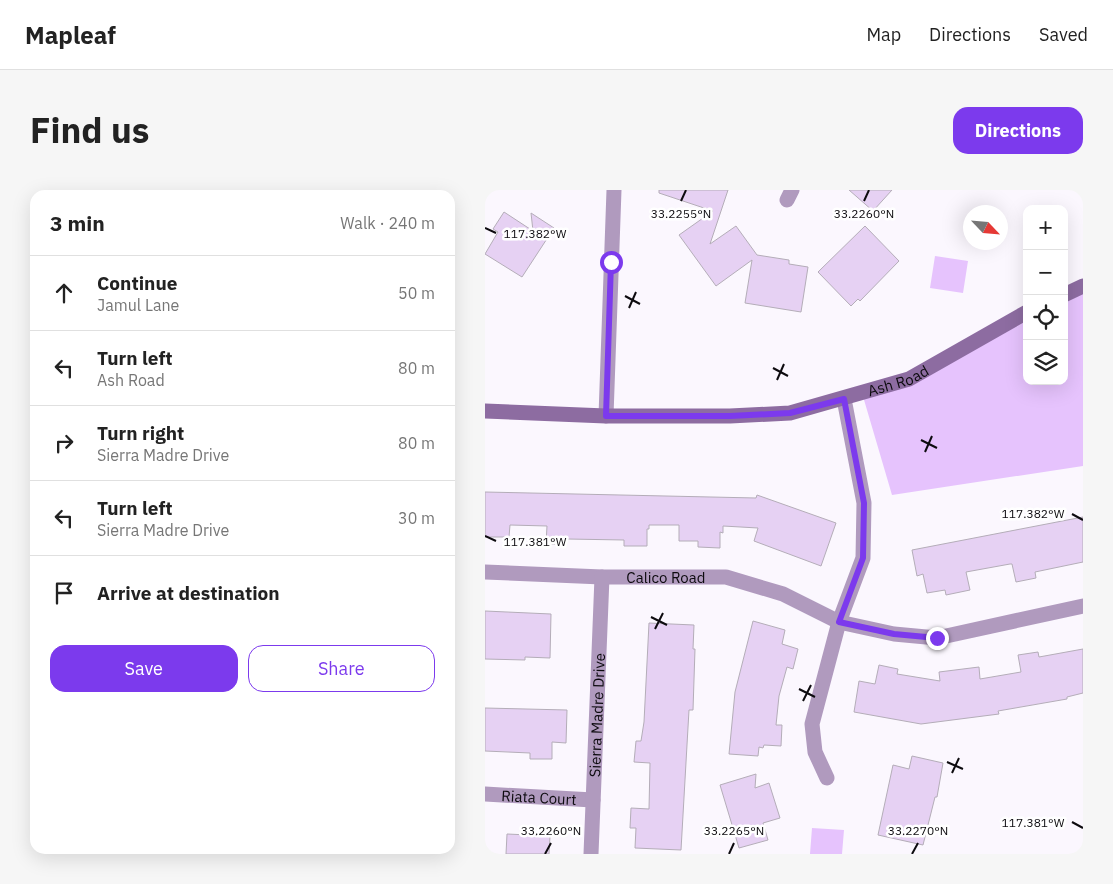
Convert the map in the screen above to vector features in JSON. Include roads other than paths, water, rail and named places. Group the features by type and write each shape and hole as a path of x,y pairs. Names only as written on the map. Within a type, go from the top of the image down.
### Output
{"main road":[{"path":"1068,293 1083,286"},
{"name":"Ash Road","path":"485,411 606,416 730,416 790,413 909,380 1023,314"}],"street":[{"path":"606,416 614,190"},
{"path":"827,778 815,752 812,724 824,672 839,622 863,558 864,503 844,399"},
{"name":"Calico Road","path":"485,572 602,576 726,577 783,594 839,622"},
{"name":"Sierra Madre Drive","path":"591,854 602,576"},
{"path":"839,622 894,634 937,638 1083,606"},
{"name":"Riata Court","path":"485,794 593,800"}]}
